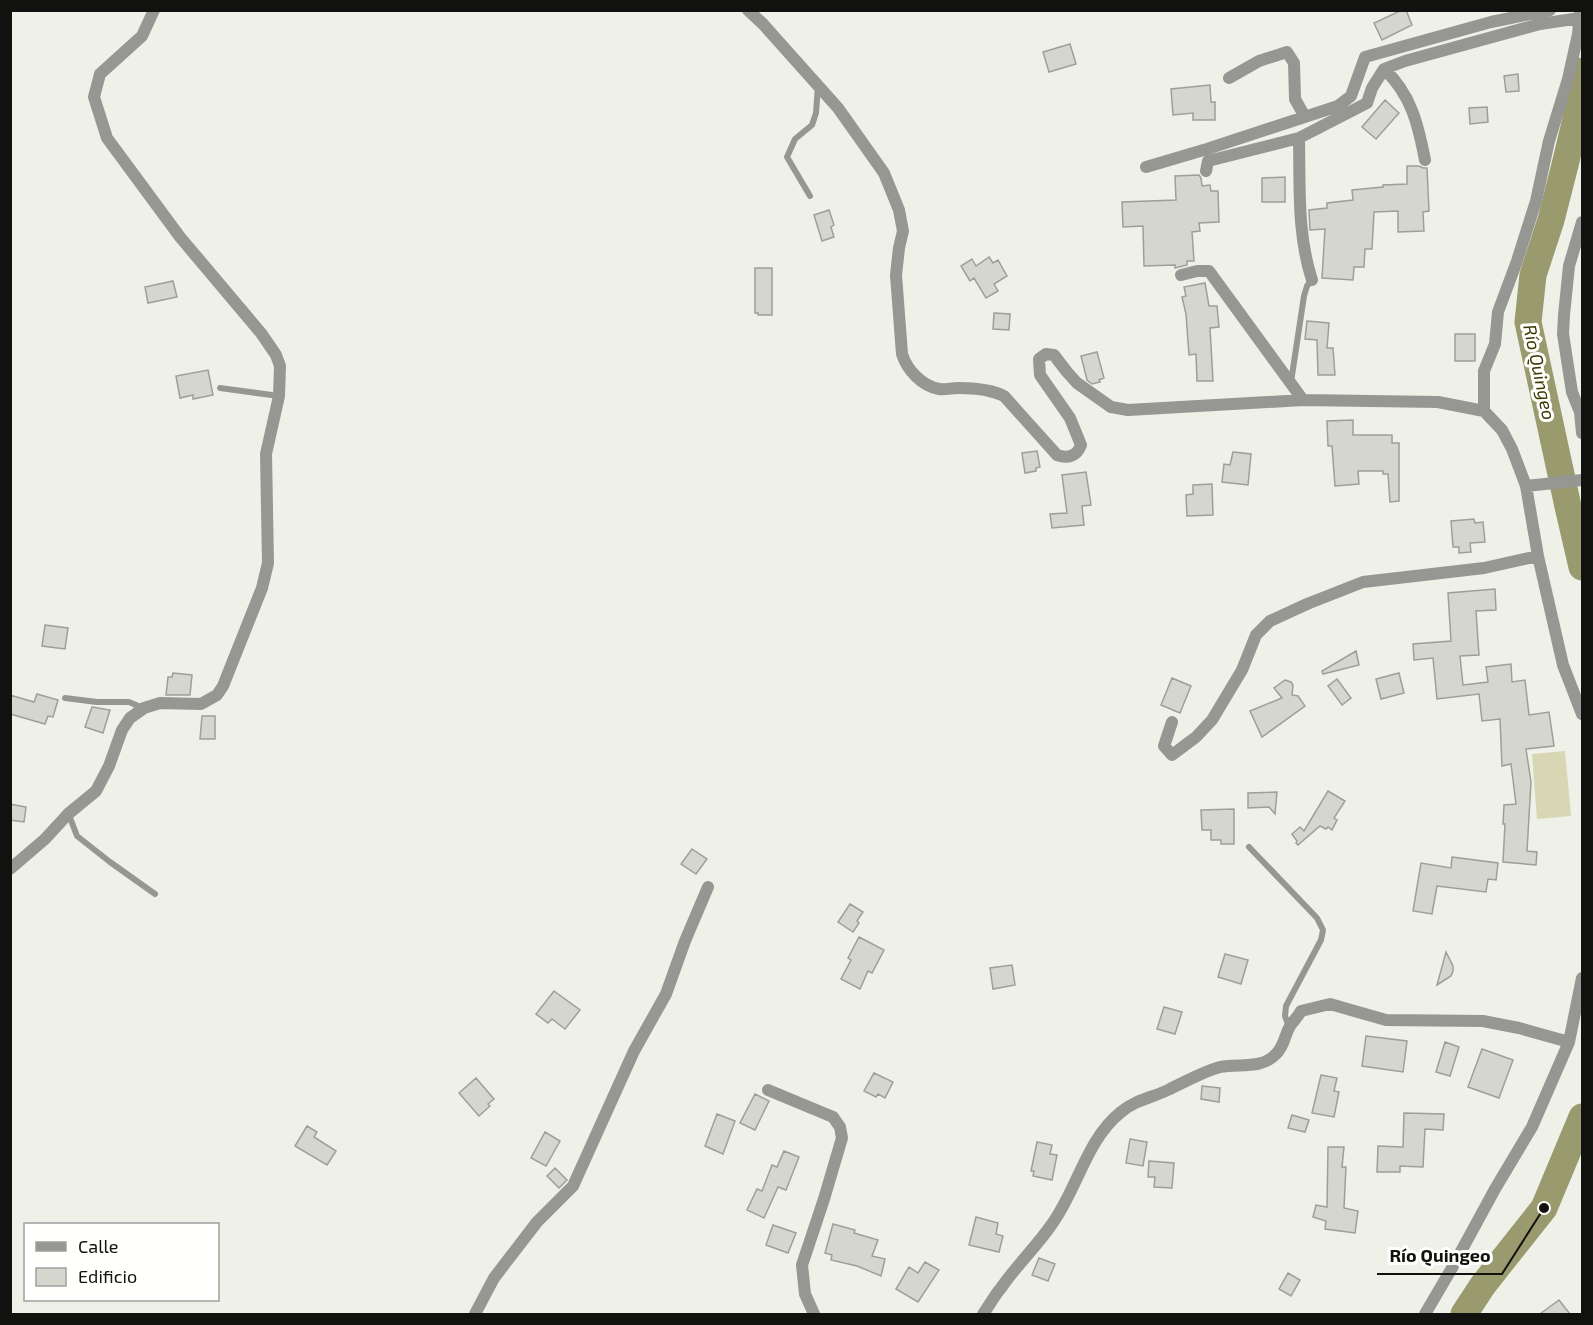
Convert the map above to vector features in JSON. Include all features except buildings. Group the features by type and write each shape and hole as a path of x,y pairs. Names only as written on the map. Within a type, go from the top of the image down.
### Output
{"street":[{"path":"10,869 96,791 109,766 122,730 130,718 144,708 160,703 201,704 217,695 224,686 262,588 268,563 267,454 279,396 280,366 276,355 261,333 180,237 107,138 94,98 100,74 142,36 154,10"},
{"path":"748,10 838,108 884,173 899,210 903,231 896,275 902,354 904,363 925,383 939,389 972,388 996,392 1004,396 1057,456 1063,458 1079,452 1081,445 1070,418 1040,375 1039,359 1046,354 1054,355 1077,383 1111,407 1128,410 1303,400 1438,402 1484,411 1502,430 1526,486 1538,556 1563,665 1582,714"},
{"path":"1146,167 1338,106 1351,96 1365,57 1491,22 1550,10"},
{"path":"1206,171 1208,161 1299,138 1367,103 1372,88 1384,69 1405,61 1580,14 1570,68 1536,201 1498,312 1495,345 1484,371 1484,411"},
{"path":"1229,78 1259,62 1287,52 1294,63 1295,99 1305,117"},
{"path":"1384,69 1396,80 1410,102 1419,128 1425,160"},
{"path":"1299,138 1300,212 1305,258 1314,279"},
{"path":"1582,222 1569,266 1563,334 1572,392 1581,412 1582,433"},
{"path":"1181,276 1197,271 1209,271 1303,400"},
{"path":"1526,486 1582,480"},
{"path":"1172,722 1164,746 1172,755 1196,737 1212,720 1242,670 1256,635 1269,621 1306,604 1363,582 1484,568 1538,556"},
{"path":"475,1314 494,1278 537,1222 573,1186 634,1051 666,994 708,887"},
{"path":"1425,1314 1494,1189 1532,1127 1569,1042 1582,978"},
{"path":"983,1314 1001,1287 1053,1223 1073,1189 1093,1146 1104,1129 1119,1114 1134,1102 1171,1089 1184,1081 1220,1067 1262,1063 1275,1056 1285,1043 1289,1028 1301,1011 1330,1004 1386,1020 1483,1021 1569,1042"},
{"path":"768,1090 833,1117 842,1132 824,1199 802,1265 805,1294 814,1314"}],"lane":[{"path":"810,196 787,157 795,139 812,125 816,113 818,86"},
{"path":"1291,382 1304,296 1307,286 1314,279"},
{"path":"220,388 279,396"},
{"path":"65,698 97,702 129,702 144,708"},
{"path":"68,814 77,836 155,894"},
{"path":"1249,847 1317,918 1323,930 1321,940 1286,1006 1285,1016 1289,1028"}],"green space":[{"path":"1565,751 1571,816 1537,819 1532,754"}],"waterway":[{"name":"Río Quingeo","path":"1582,71 1576,119 1565,165 1551,220 1533,275 1528,322 1582,567"},
{"name":"Río Quingeo","path":"1464,1314 1483,1285 1544,1208 1582,1117"}],"place":[{"name":"Río Quingeo","path":"1544,1208"}]}
